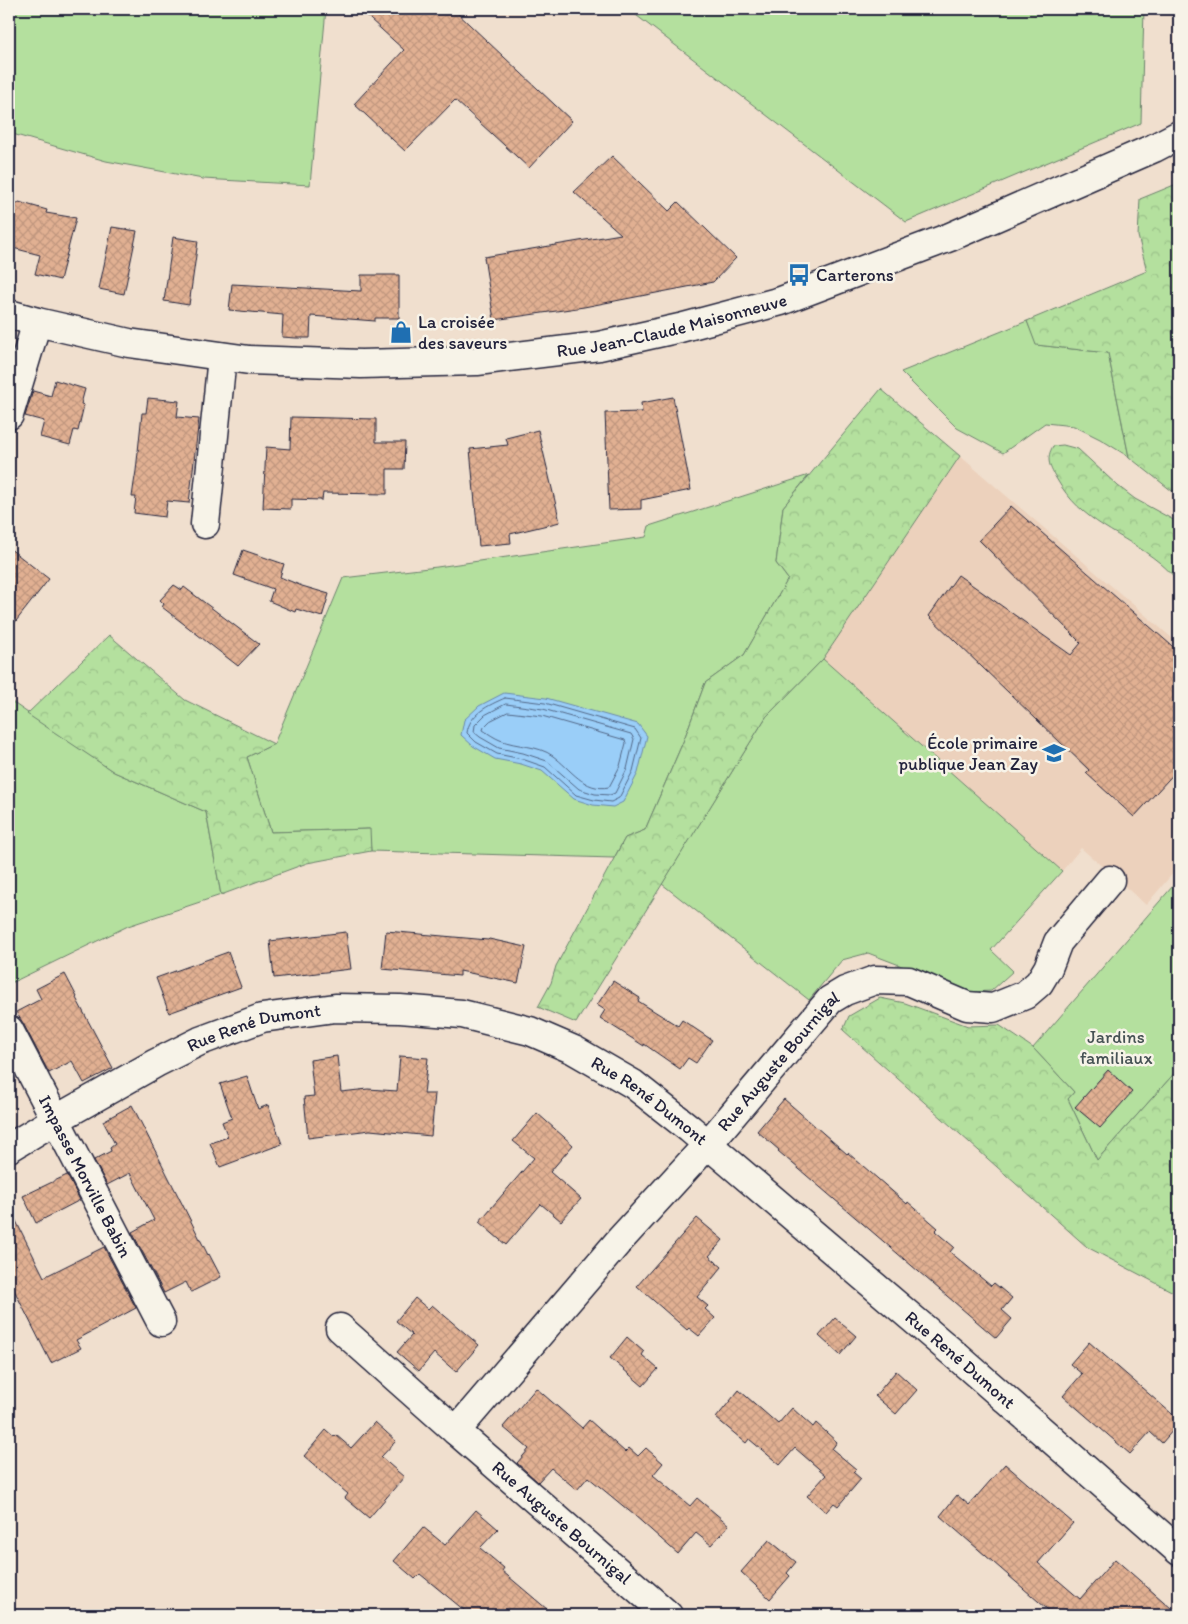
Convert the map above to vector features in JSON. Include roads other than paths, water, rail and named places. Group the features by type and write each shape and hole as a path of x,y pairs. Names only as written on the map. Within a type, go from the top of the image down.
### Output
{"street":[{"name":"Rue Jean-Claude Maisonneuve","path":"9,314 129,342 249,360 361,364 477,361 599,346 680,328 781,301 950,237 1154,148 1179,135"},
{"path":"9,415 37,322"},
{"path":"205,524 222,357"},
{"name":"Rue Auguste Bournigal","path":"456,1431 619,1241 708,1144 830,1000 845,991 875,980 909,981 967,1006 993,1008 1025,995 1038,983 1048,968 1058,942 1110,880"},
{"name":"Rue René Dumont","path":"9,1148 156,1063 200,1041 262,1018 335,1008 400,1009 462,1014 530,1031 565,1046 634,1084 708,1144 945,1346 1179,1551"},
{"name":"Impasse Morville Babin","path":"9,1030 161,1322"},
{"name":"Rue Auguste Bournigal","path":"340,1328 668,1615"}],"water":[{"path":"504,693 546,698 638,724 647,736 638,773 623,802 613,807 593,805 574,799 542,771 521,764 495,759 473,746 461,735 464,720 479,706"}],"place":[{"name":"Carterons","path":"799,275"},
{"name":"La croisée des saveurs","path":"401,332"},
{"name":"École primaire publique Jean Zay","path":"1054,753"}],"park label":[{"name":"Jardins familiaux","path":"1116,1047"}]}
